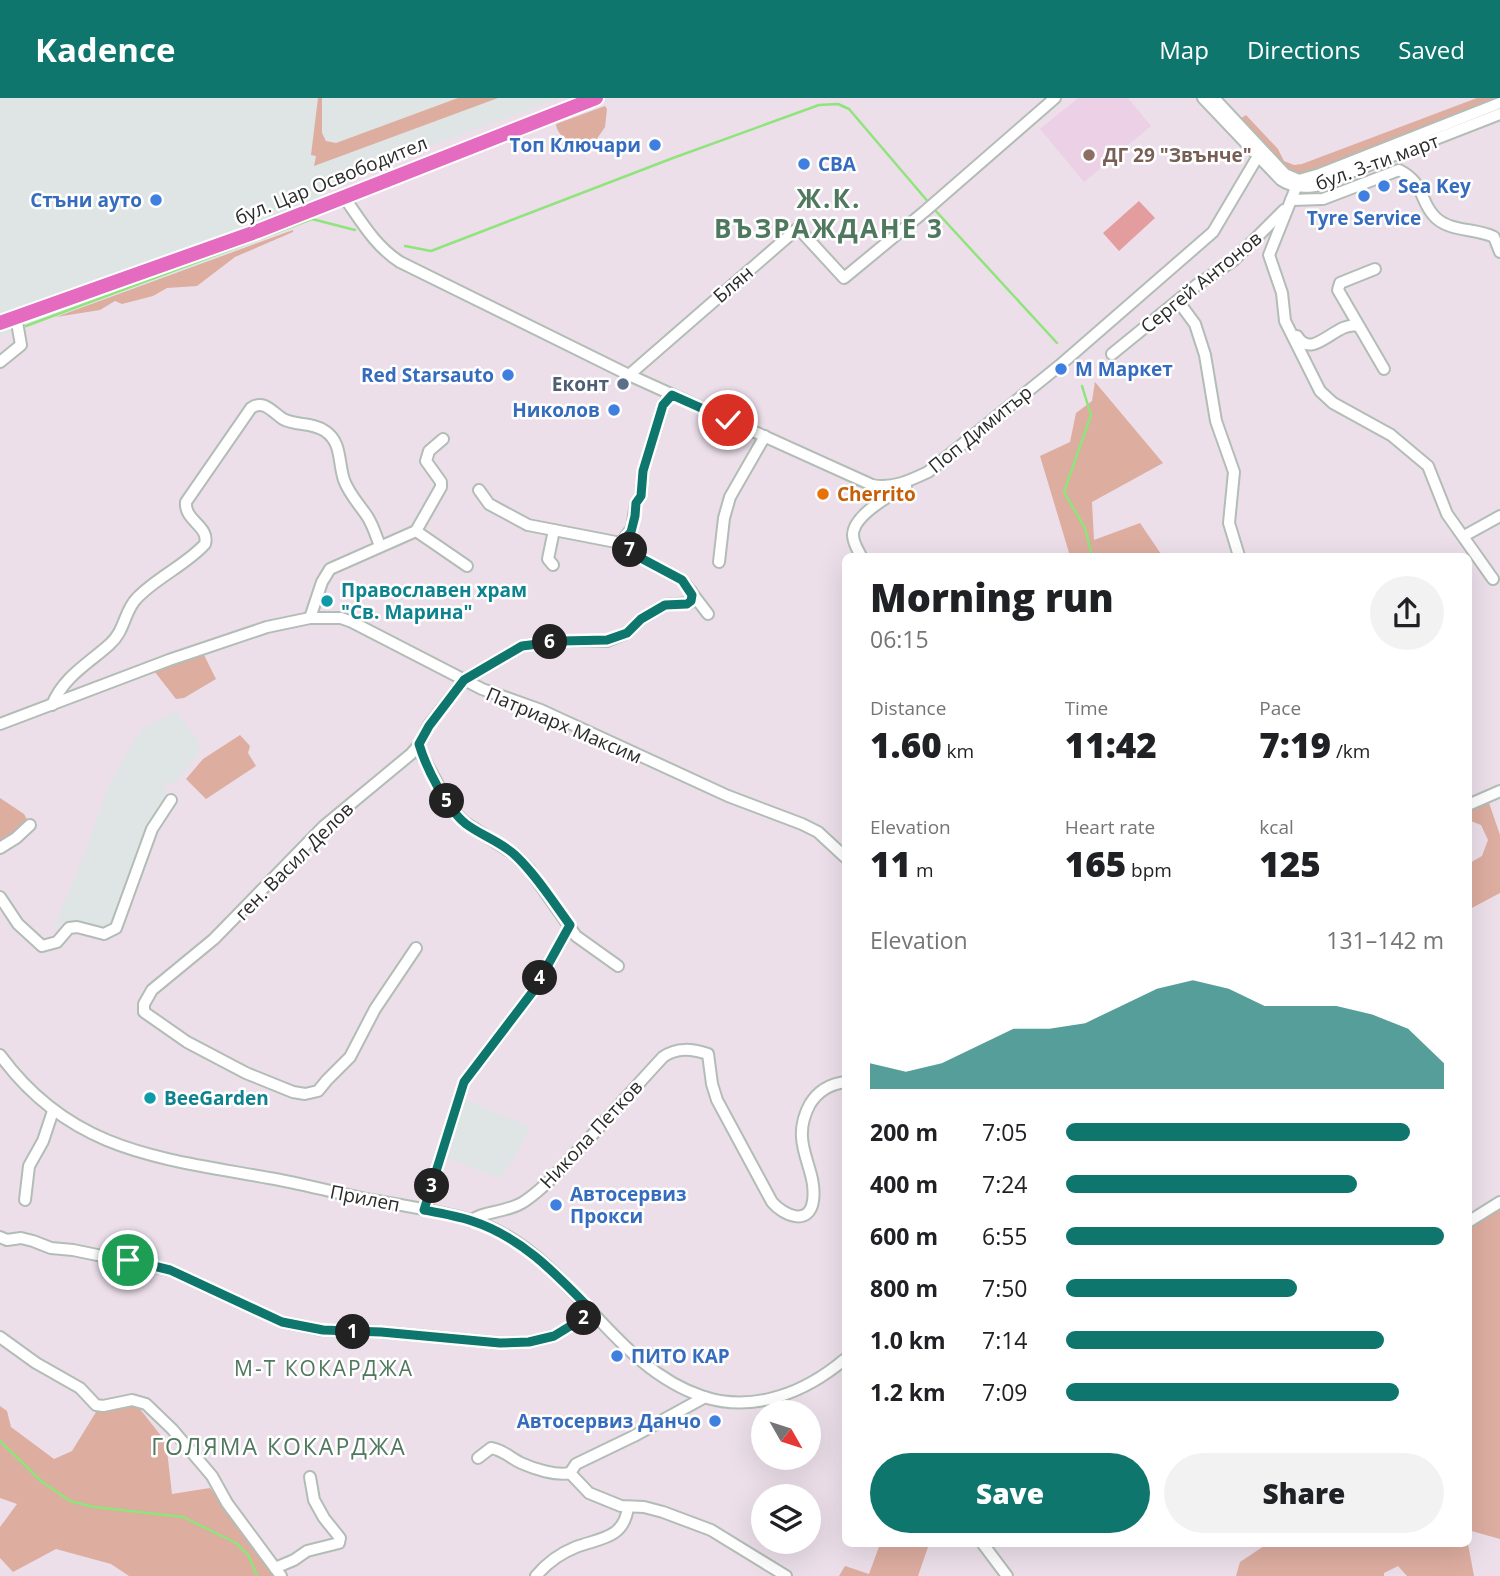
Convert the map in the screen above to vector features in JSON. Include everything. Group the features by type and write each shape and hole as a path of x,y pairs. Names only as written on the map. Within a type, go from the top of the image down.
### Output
{"main road":[{"name":"бул. Цар Освободител","path":"0,313 79,293 153,269 596,98"},
{"name":"бул. Цар Освободител","path":"0,323 18,324 79,293"}],"street":[{"name":"Блян","path":"629,375 798,228 844,278 932,206 1055,98"},
{"name":"бул. 3-ти март","path":"1203,98 1259,154"},
{"name":"бул. 3-ти март","path":"1214,98 1281,180 1315,186 1500,114"},
{"name":"бул. 3-ти март","path":"1298,183 1500,103"},
{"name":"Поп Димитър","path":"344,197 387,254 629,375 872,485 885,488 928,472 1059,366 1213,232 1259,154"},
{"path":"1493,579 1447,514 1429,466 1391,435 1325,397 1283,314 1282,293 1269,254 1289,203 1323,199 1399,170 1416,182 1434,217 1456,228 1494,237 1500,252"},
{"name":"Сергей Антонов","path":"1112,354 1198,284 1233,261 1289,203 1298,183"},
{"path":"1375,269 1340,283 1339,290 1384,369"},
{"path":"1178,302 1195,324 1205,355 1216,421 1234,472 1229,523 1238,553"},
{"path":"0,362 21,345 18,324"},
{"path":"1290,329 1301,343 1310,346 1346,325 1358,326"},
{"path":"621,543 631,532 636,503 641,496 643,471 663,405 672,395"},
{"path":"52,705 57,691 65,682 116,638 134,600 205,544 204,532 188,517 186,502 251,408 257,404 263,404 291,423 314,426 329,435 338,447 343,478 369,518 380,546"},
{"path":"719,562 723,518 730,497 765,436"},
{"path":"310,618 322,582 330,569 416,531 441,487 441,482 426,461 429,451 443,439"},
{"path":"860,553 853,536 854,527 859,520 881,501 928,472"},
{"path":"479,490 489,504 528,525 621,543 637,556 682,580 708,614"},
{"path":"1464,536 1500,516"},
{"path":"553,565 548,559 554,530"},
{"path":"416,531 467,566"},
{"name":"ген. Васил Делов","path":"416,948 375,1009 351,1057 318,1091 305,1094 293,1092 246,1073 187,1042 144,1012 144,1004 152,990 214,939 324,826 411,754 464,680 522,646 562,641 607,640 627,633 641,619 665,605 689,603 693,599 691,591"},
{"name":"Патриарх Максим","path":"0,724 267,626 310,618 341,618 499,697 541,710 727,796 802,824 818,832 842,854"},
{"path":"419,744 422,755 450,807 464,822 514,853 585,944 618,966"},
{"path":"1472,803 1500,791"},
{"path":"0,897 18,924 42,946 57,942 69,928 77,927 104,934 112,932 116,928 152,829 171,800"},
{"path":"0,848 30,825"},
{"path":"424,1210 464,1082 534,990 570,925"},
{"name":"Никола Петков","path":"471,1220 476,1215 503,1212 518,1206 540,1189 672,1050 692,1050 708,1054 710,1077 717,1100 772,1202 780,1212 788,1216 799,1216 807,1212 813,1202 802,1143 802,1122 815,1096 834,1083 842,1082"},
{"name":"Прилеп","path":"0,1055 30,1090 53,1111 79,1128 120,1147 152,1156 471,1220 500,1233 534,1254 652,1369 677,1386 705,1397 725,1401 761,1402 811,1383 842,1361"},
{"path":"25,1200 29,1166 43,1140 53,1111"},
{"path":"1472,1220 1500,1202"},
{"path":"0,1237 7,1240 21,1238 51,1248 170,1270 282,1322 323,1330 381,1332 500,1343 529,1342 554,1336 593,1312"},
{"path":"0,1337 36,1363 80,1388 96,1405 103,1406 132,1399 146,1404 172,1429 212,1476 227,1503 278,1572 307,1551 339,1543 340,1538 314,1500 310,1477"},
{"path":"570,1474 576,1464 645,1431 705,1397"},
{"path":"478,1458 491,1448 508,1453 522,1463 562,1475 570,1474"},
{"path":"570,1474 589,1493 613,1504 663,1512 710,1530 786,1576"},
{"path":"536,1576 566,1552 606,1540 618,1530 628,1507"},
{"path":"986,1547 1007,1576"}],"shaded area":[{"path":"0,98 560,98 427,147 327,189 298,226 0,336"},
{"path":"318,98 322,98 322,133 326,141 336,143 458,98 498,98 314,166 316,156 311,155"},
{"name":"ДГ 29 \"Звънче\"","path":"1078,98 1128,98 1151,126 1084,182 1040,129"},
{"path":"1477,98 1500,98 1299,180 1235,122 1246,115 1278,149 1284,161 1294,165"},
{"path":"605,106 605,127 592,146 581,146 570,141 557,129 556,124"},
{"path":"1139,201 1155,218 1119,251 1103,233"},
{"path":"293,230 235,257 197,286 167,288 153,296 122,304 115,301 100,310 56,317"},
{"path":"1095,382 1163,463 1092,502 1094,540 1140,523 1160,553 1069,553 1040,456 1070,442 1076,413 1092,401"},
{"path":"201,649 216,679 184,698 176,699 151,667"},
{"path":"176,711 199,741 199,753 176,782 166,784 167,794 146,831 113,924 108,928 93,928 71,922 62,923 53,929 86,850 110,782 141,730"},
{"path":"240,735 250,746 248,753 256,766 206,799 186,779 203,759"},
{"path":"1487,797 1500,835 1500,893 1472,908 1472,862 1482,856 1488,840 1481,825 1472,822 1472,803"},
{"path":"0,798 24,814 30,825 0,848"},
{"path":"465,1100 530,1127 516,1156 500,1178 445,1158"},
{"path":"1500,1208 1500,1539 1472,1531 1472,1225"},
{"path":"136,1404 166,1442 172,1494 210,1488 278,1576 129,1576 111,1564 56,1549 13,1572 0,1558 0,1527 17,1504 0,1498 0,1406 7,1411 11,1427 54,1459 72,1451 96,1412"},
{"path":"879,1547 928,1547 918,1576 839,1576 845,1566 869,1574"},
{"path":"1262,1547 1469,1547 1474,1576 1407,1576 1398,1566 1384,1573 1384,1576 1236,1576 1240,1562"}],"waterway":[{"path":"405,246 431,251 819,105 838,104 849,109 930,204"},
{"path":"934,209 1057,343"},
{"path":"26,326 312,219 355,230"},
{"path":"1076,363 1079,373"},
{"path":"1082,386 1091,415 1064,492 1085,528 1091,553"},
{"path":"0,1441 41,1481 70,1501 94,1507 183,1517 236,1543 249,1556 257,1576"}],"place":[{"name":"Топ Ключари","path":"655,145"},
{"name":"ДГ 29 \"Звънче\"","path":"1089,155"},
{"name":"CBA","path":"804,164"},
{"name":"Sea Key","path":"1384,186"},
{"name":"Tyre Service","path":"1364,196"},
{"name":"Стъни ауто","path":"156,200"},
{"name":"М Маркет","path":"1061,369"},
{"name":"Red Starsauto","path":"508,375"},
{"name":"Еконт","path":"623,384"},
{"name":"Николов","path":"614,410"},
{"name":"Cherrito","path":"823,494"},
{"name":"Православен храм \"Св. Марина\"","path":"327,601"},
{"name":"BeeGarden","path":"150,1098"},
{"name":"Автосервиз Прокси","path":"556,1205"},
{"name":"ПИТО КАР","path":"617,1356"},
{"name":"Автосервиз Данчо","path":"715,1421"}],"district":[{"name":"Ж.К. ВЪЗРАЖДАНЕ 3","path":"829,213"},
{"name":"М-Т КОКАРДЖА","path":"324,1368"},
{"name":"ГОЛЯМА КОКАРДЖА","path":"279,1446"}],"route":[{"path":"128,1260 170,1270 282,1322 323,1330 381,1332 447,1340 529,1342 554,1336 593,1312 547,1265 514,1241 471,1220 424,1210 464,1082 534,990 570,925 514,853 464,822 450,807 422,755 419,744 429,726 464,680 522,646 562,641 607,640 627,633 652,611 665,605 687,604 693,599 691,591 682,580 637,556 621,543 631,532 636,503 641,496 643,471 663,405 672,395 728,420"}]}
